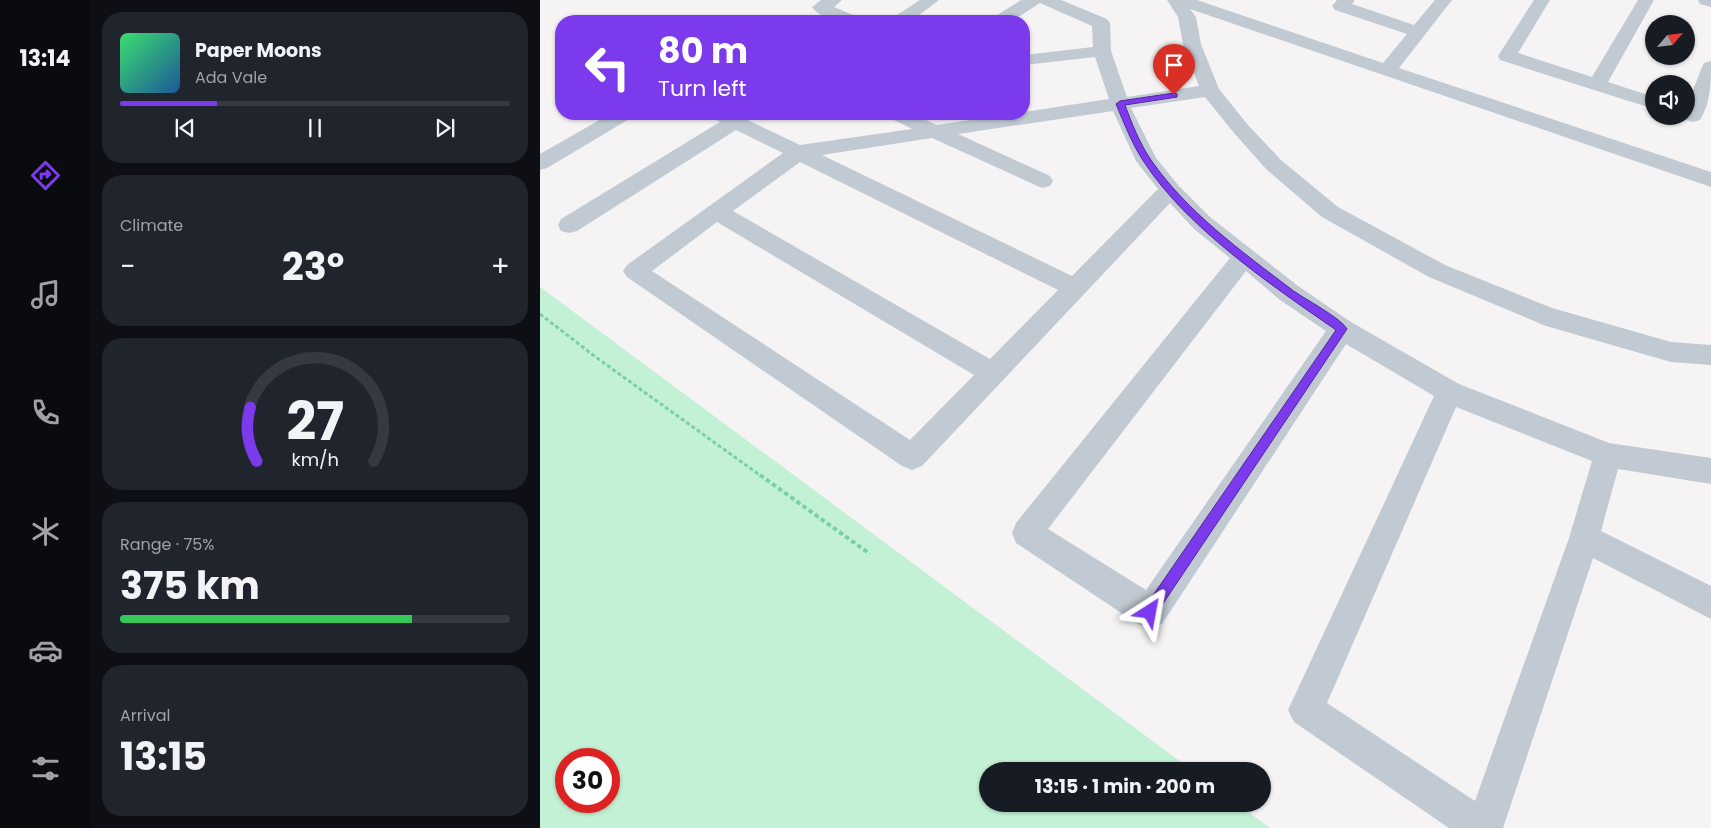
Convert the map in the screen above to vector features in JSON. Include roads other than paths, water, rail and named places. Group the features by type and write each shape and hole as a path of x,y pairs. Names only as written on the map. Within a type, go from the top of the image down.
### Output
{"street":[{"path":"834,0 821,8 838,15"},
{"path":"909,15 931,0"},
{"path":"1009,15 1033,0"},
{"path":"1046,0 1102,23 1102,51 1120,104 1147,161 1170,190 1202,223 1289,293 1342,329 1449,392 1608,455 1711,471"},
{"path":"1175,0 1187,17 1192,44 1210,90 1240,129 1274,165 1330,212 1437,271 1546,316 1671,352 1711,355"},
{"path":"1180,0 1711,180"},
{"path":"1347,0 1341,6 1418,32"},
{"path":"1387,70 1444,0"},
{"path":"1542,0 1507,56 1645,101"},
{"path":"1597,85 1646,0"},
{"path":"1706,0 1711,2"},
{"path":"1030,59 1102,51"},
{"path":"1695,111 1711,67"},
{"path":"1030,118 1210,90"},
{"path":"540,164 614,120"},
{"path":"569,225 724,120"},
{"path":"734,120 1075,288"},
{"path":"910,120 1042,181"},
{"path":"1015,120 799,152 635,270 912,457 1170,190"},
{"path":"717,212 993,374"},
{"path":"1244,257 1027,533 1150,612 1342,329"},
{"path":"1449,392 1306,710 1483,828 1584,538 1608,455"},
{"path":"1584,538 1711,603"}]}
